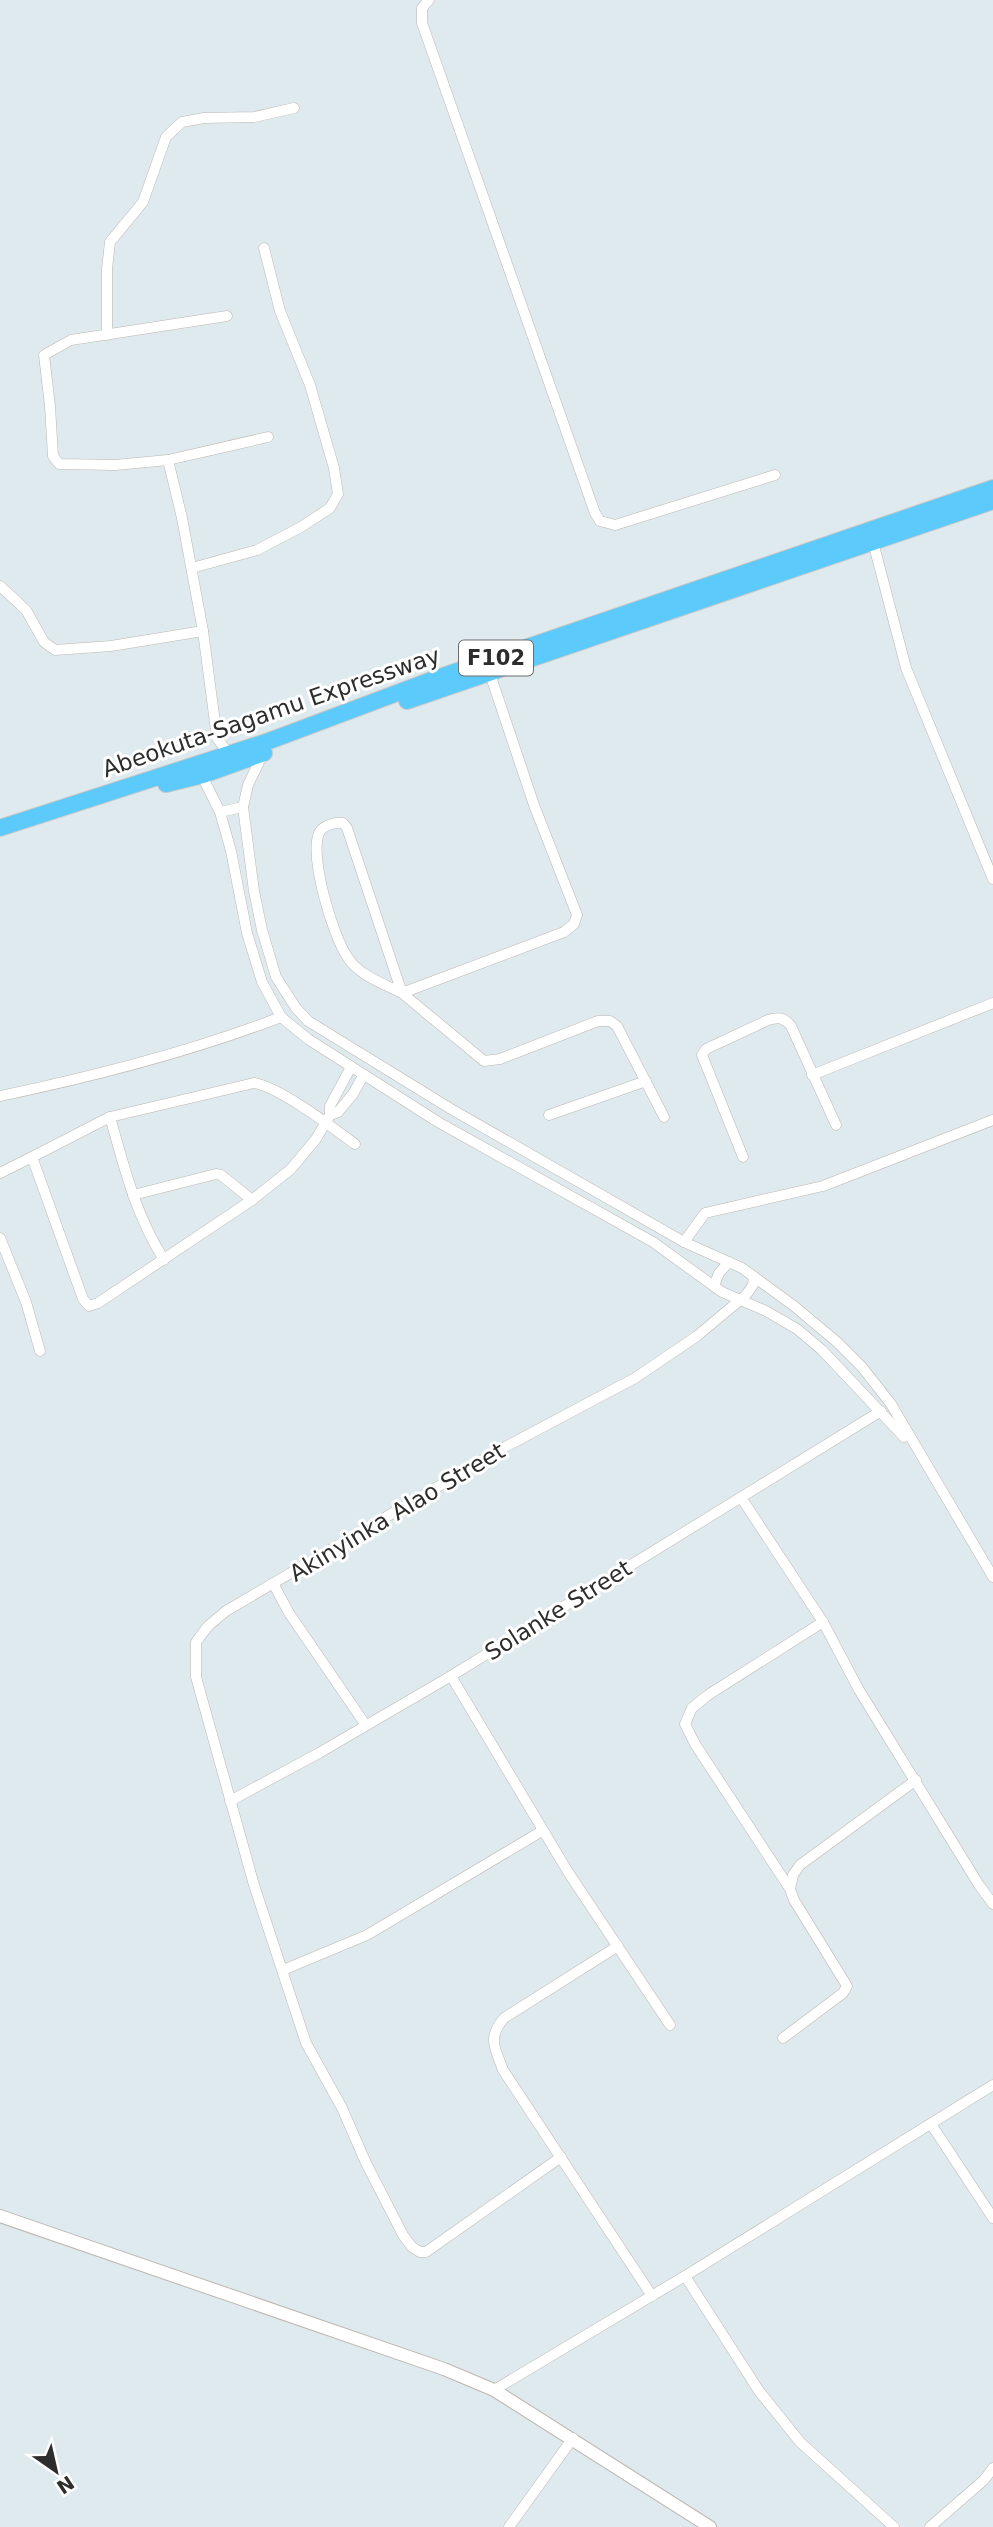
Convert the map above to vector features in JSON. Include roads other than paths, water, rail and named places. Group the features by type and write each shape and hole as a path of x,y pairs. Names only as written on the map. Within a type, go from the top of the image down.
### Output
{"highway":[{"name":"Abeokuta-Sagamu Expressway","path":"0,837 164,784 229,754 266,747 437,678 993,488"},
{"name":"Abeokuta-Sagamu Expressway","path":"0,828 199,770 490,674 993,500"}],"street":[{"path":"429,0 422,8 422,23 600,521 615,524 775,475"},
{"path":"107,335 107,269 110,242 143,202 166,137 182,122 204,118 254,117 294,108"},
{"path":"192,568 257,550 330,508 338,494 334,468 310,385 280,311 264,248"},
{"path":"227,316 71,341 44,355 55,461 60,464 115,465 168,460 268,437"},
{"path":"168,460 192,568 217,738 229,754"},
{"path":"873,542 906,668 993,879"},
{"path":"0,586 26,610 44,642 55,650 111,646 203,631"},
{"path":"402,993 564,932 574,924 576,915 534,805 490,674"},
{"path":"266,747 248,785 243,807 262,930 276,977 296,1008 308,1021 451,1110 684,1242 729,1262 754,1277 837,1342 862,1367 891,1404 916,1450 989,1560 993,1577"},
{"path":"199,770 220,812 231,851 250,946 262,982 281,1017 351,1068 438,1122 653,1242 714,1286 797,1329 822,1350 916,1450"},
{"path":"220,812 243,807"},
{"path":"402,993 346,828 343,822 325,827 320,832 318,853 327,912 349,961 359,970 402,993 484,1061 500,1059 598,1021 610,1021 617,1026 664,1117"},
{"path":"231,851 248,847"},
{"path":"812,1074 993,1003"},
{"path":"0,1096 77,1080 151,1060 281,1017"},
{"path":"743,1157 702,1055 706,1049 778,1017 791,1026 836,1125"},
{"path":"32,1157 74,1278 89,1306 98,1303 164,1260 291,1169 316,1139 328,1119 330,1106 351,1068"},
{"path":"328,1119 338,1112 363,1076"},
{"path":"549,1115 646,1081"},
{"path":"0,1173 110,1117 254,1083 266,1086 328,1119 355,1144"},
{"path":"110,1117 146,1231 164,1260"},
{"path":"684,1242 705,1213 823,1186 993,1119"},
{"path":"133,1195 216,1174 252,1199"},
{"path":"0,1238 26,1302 40,1351"},
{"path":"714,1286 716,1278 729,1262"},
{"name":"Akinyinka Alao Street","path":"561,2157 426,2252 419,2252 412,2247 389,2210 342,2108 306,2043 250,1874 196,1676 196,1642 208,1626 226,1611 507,1446 635,1378 696,1336 750,1291 754,1277"},
{"name":"Solanke Street","path":"230,1801 452,1676 604,1580 743,1499 881,1411"},
{"path":"743,1499 823,1622 859,1690 993,1904"},
{"path":"274,1585 289,1613 365,1724"},
{"path":"783,2038 843,1993 847,1986 794,1900 790,1889 695,1744 685,1724 692,1708 708,1695 823,1622"},
{"path":"452,1676 542,1830 670,2025"},
{"path":"790,1889 793,1875 800,1865 916,1780"},
{"path":"283,1970 367,1935 542,1830"},
{"path":"618,1946 515,2010 495,2029 493,2040 503,2070 652,2296"},
{"path":"494,2390 685,2276 789,2209 993,2085"},
{"path":"931,2124 993,2218"},
{"path":"0,2216 444,2369 494,2390 573,2438 703,2525"},
{"path":"685,2276 759,2391 800,2442 894,2527"},
{"path":"509,2527 573,2438"},
{"path":"930,2527 984,2480 993,2468"}]}
